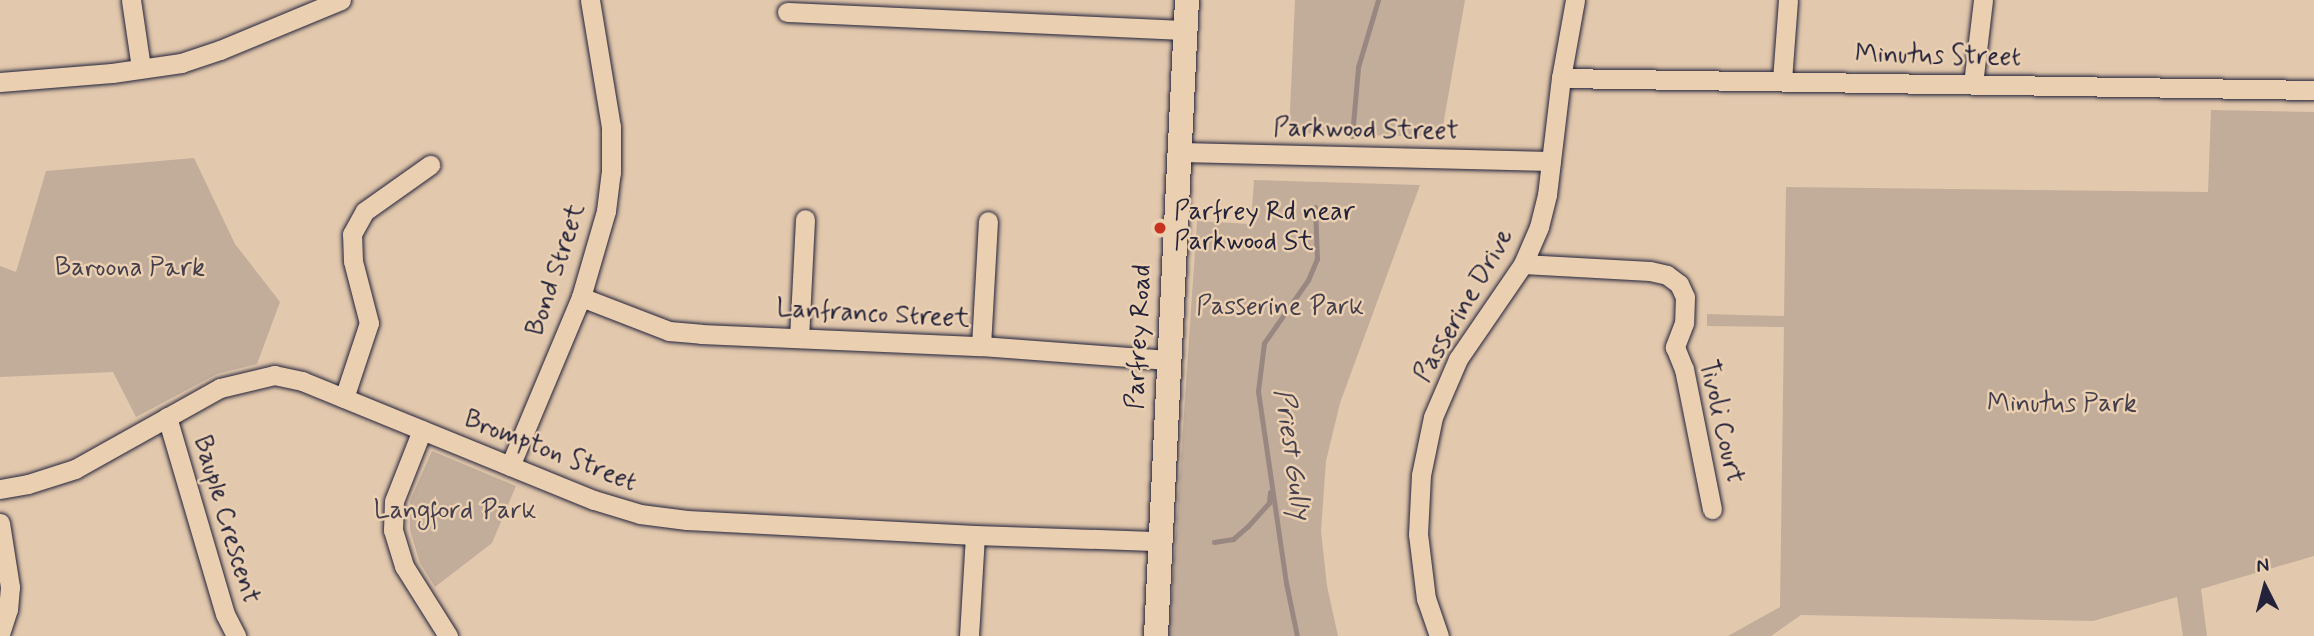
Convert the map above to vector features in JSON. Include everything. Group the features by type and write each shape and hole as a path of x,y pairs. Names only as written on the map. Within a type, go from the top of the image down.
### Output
{"main road":[{"name":"Parfrey Road","path":"1156,636 1187,0"}],"street":[{"path":"131,0 141,68"},
{"path":"0,82 181,63 220,50 341,0"},
{"name":"Bond Street","path":"510,466 581,298 606,211 611,173 611,127 590,0"},
{"name":"Passerine Drive","path":"1439,636 1426,599 1418,534 1420,475 1431,429 1458,359 1523,264 1539,227 1551,161 1561,78 1576,0"},
{"path":"1782,80 1788,0"},
{"path":"1973,84 1983,0"},
{"path":"787,12 1185,30"},
{"name":"Minutus Street","path":"1561,78 2314,90"},
{"name":"Parkwood Street","path":"1180,152 1551,161"},
{"path":"344,398 369,323 354,261 352,234 365,211 430,165"},
{"path":"799,338 805,219"},
{"path":"981,346 988,221"},
{"name":"Tivoli Court","path":"1523,264 1650,271 1667,275 1679,284 1685,297 1681,335 1675,347 1684,369 1712,509"},
{"name":"Lanfranco Street","path":"581,298 669,331 981,346 1168,360"},
{"name":"Brompton Street","path":"0,489 28,484 75,469 220,388 274,375 302,381 594,500 640,514 687,520 975,535 1160,541"},
{"name":"Bauple Crescent","path":"167,417 225,614 236,636"},
{"path":"422,430 394,500 393,530 404,566 448,636"},
{"path":"0,523 10,587 8,609 0,633"},
{"path":"969,636 975,535"}],"green space":[{"path":"1295,0 1465,0 1441,137 1289,133"},
{"name":"Minutus Park","path":"2211,110 2314,112 2314,556 2201,589 2207,636 2183,636 2177,597 2093,621 1801,615 1771,636 1728,636 1780,607 1784,327 1707,326 1707,314 1784,316 1786,187 2208,192"},
{"name":"Baroona Park","path":"194,158 235,244 280,302 257,364 217,374 136,417 113,372 0,377 0,266 16,272 46,171"},
{"name":"Passerine Park","path":"1254,180 1420,185 1340,403 1326,461 1321,531 1327,586 1338,636 1169,636 1197,221 1251,224"},
{"name":"Langford Park","path":"432,451 516,486 492,543 435,587 420,563 410,530 410,501"}],"waterway":[{"name":"Priest Gully","path":"1352,136 1358,67 1378,0"},
{"name":"Priest Gully","path":"1297,636 1286,583 1258,391 1264,343 1308,280 1317,259 1315,207"},
{"path":"1214,542 1233,539 1248,526 1269,503 1270,492"}],"place":[{"name":"Parfrey Rd near Parkwood St","path":"1160,228"}]}
